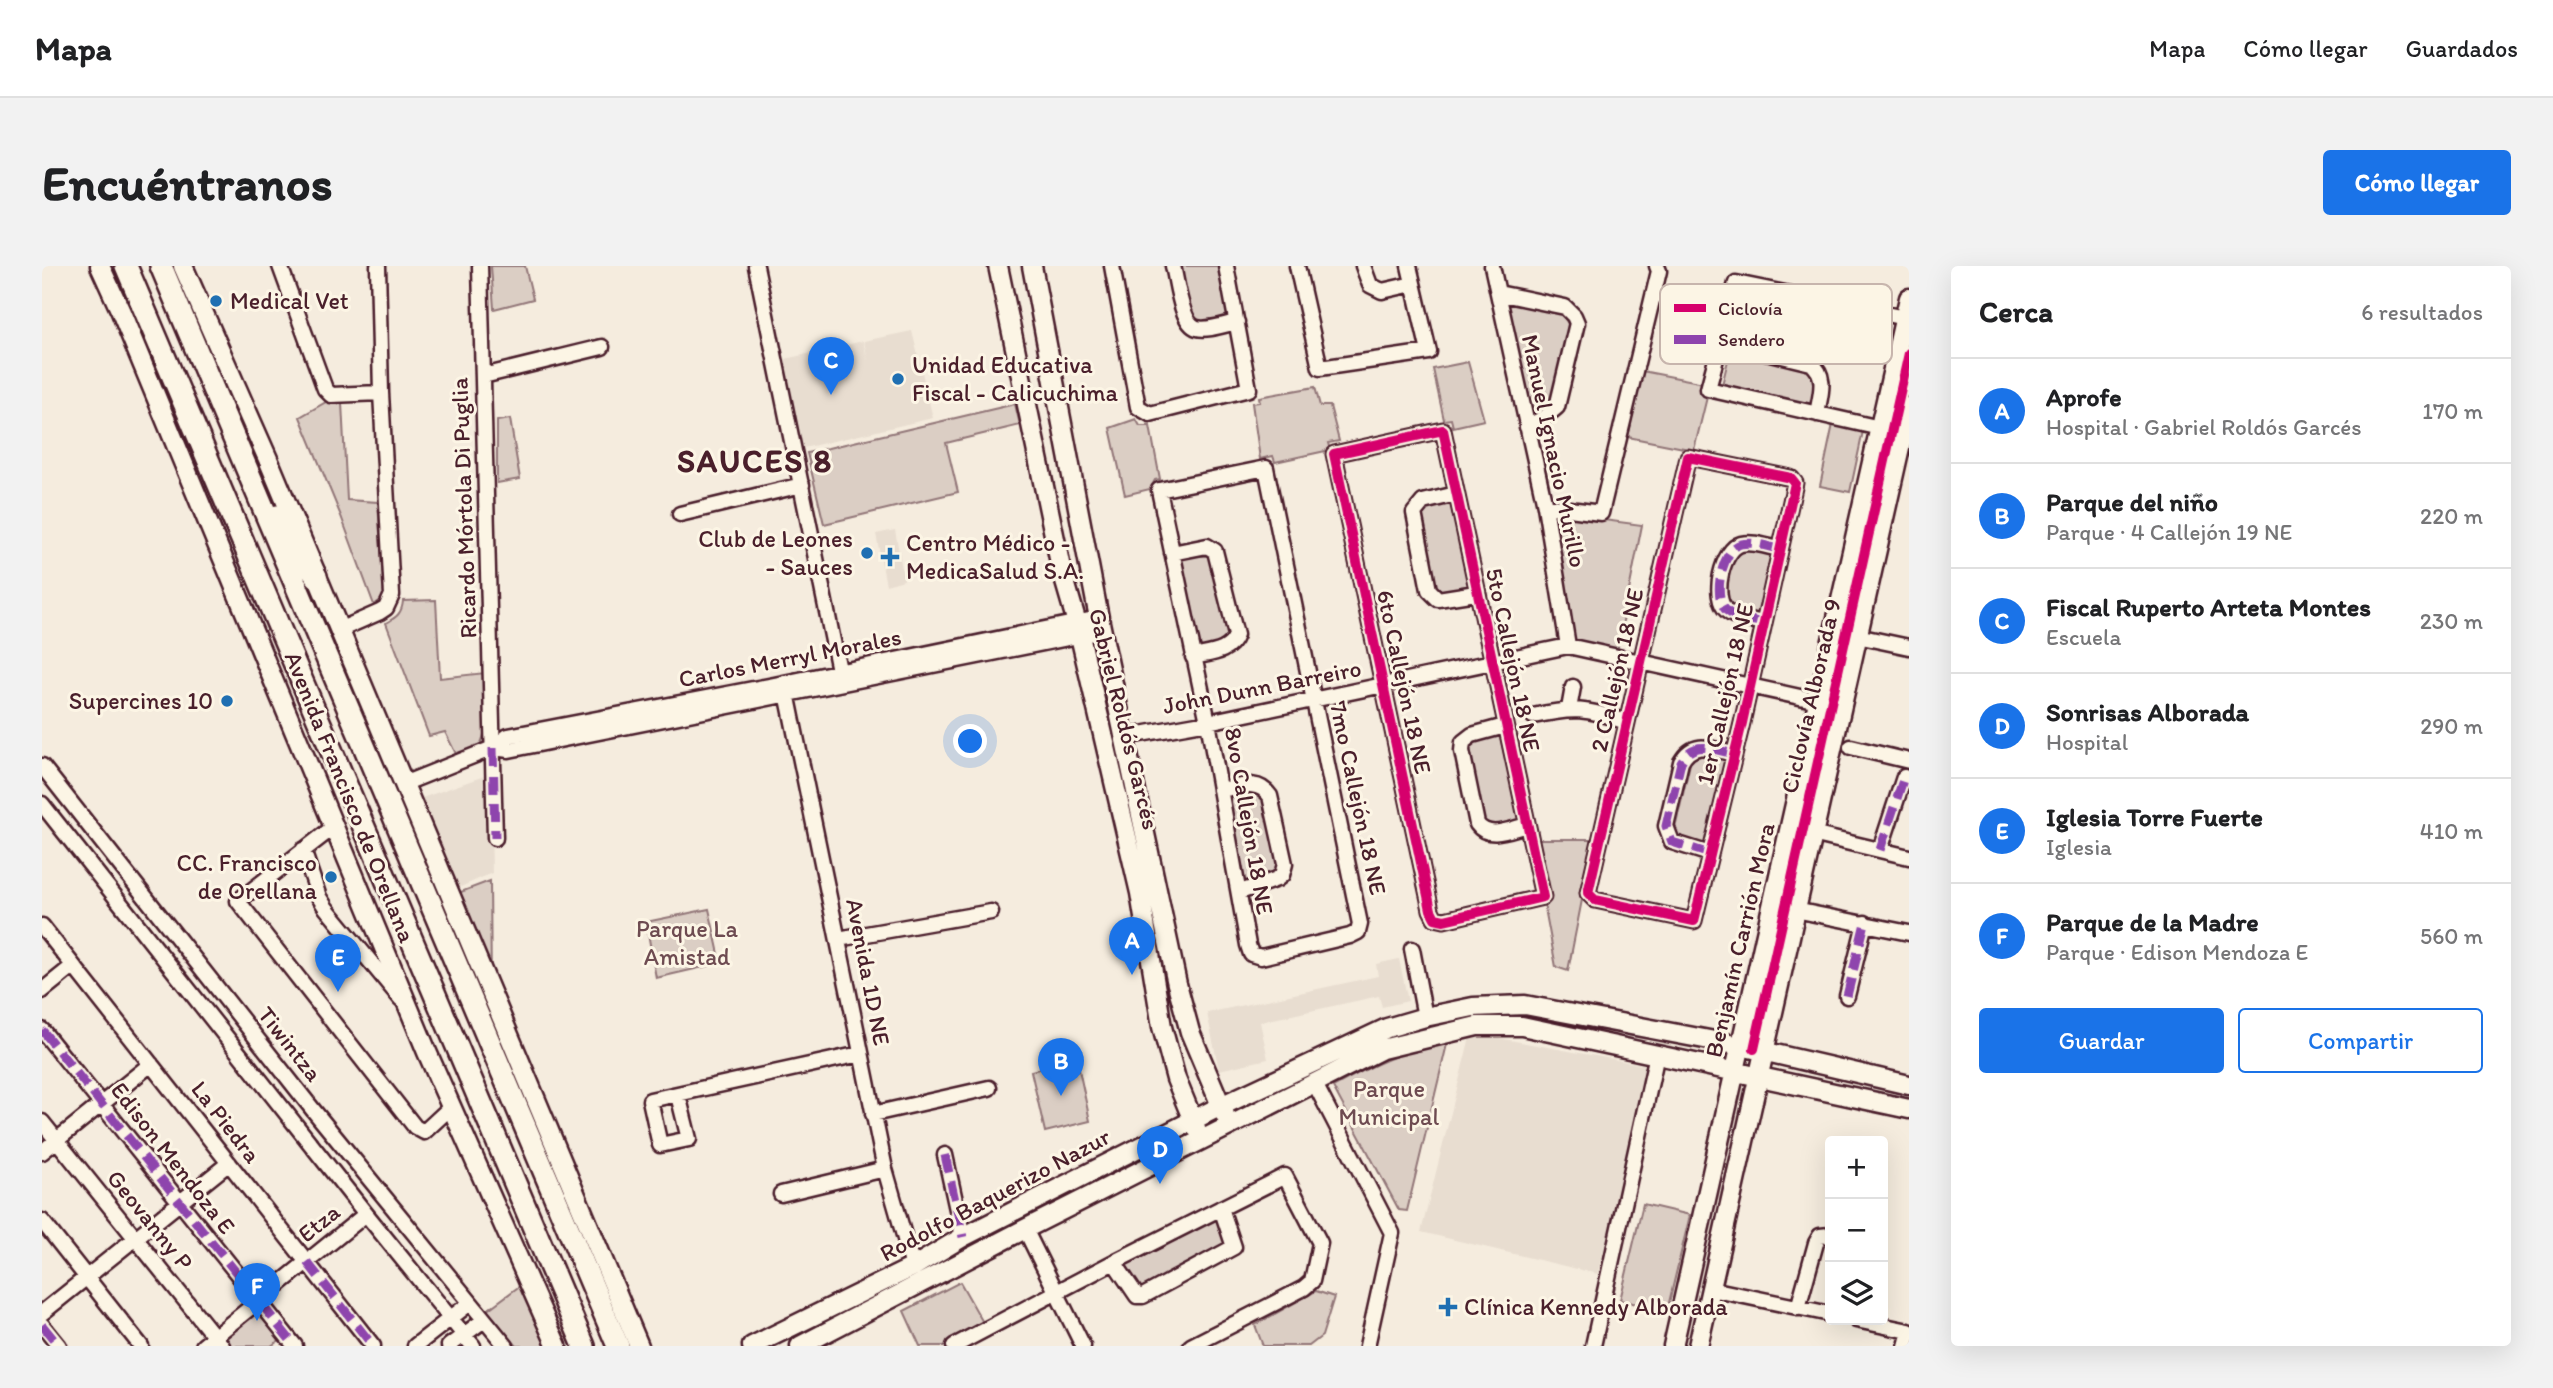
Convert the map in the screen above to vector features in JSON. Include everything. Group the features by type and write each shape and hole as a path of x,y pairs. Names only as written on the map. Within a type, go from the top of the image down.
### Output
{"highway":[{"name":"Avenida Francisco de Orellana","path":"126,266 584,1346"},
{"name":"Avenida Francisco de Orellana","path":"161,266 618,1346"},
{"path":"167,266 171,288"},
{"path":"246,468 316,576"}],"main road":[{"name":"Avenida Francisco de Orellana","path":"100,266 410,1009 557,1346"},
{"path":"183,266 339,630 639,1346"},
{"name":"Gabriel Roldós Garcés","path":"999,266 1061,568 1078,629 1140,893 1164,1037 1176,1079 1200,1140"},
{"name":"Gabriel Roldós Garcés","path":"1032,266 1101,624 1177,984 1191,1032 1230,1124"},
{"name":"Benjamín Carrión Mora","path":"1699,1338 1720,1248 1767,930 1909,298"},
{"name":"Benjamín Carrión Mora","path":"1673,1346 1691,1261 1795,910 1857,636 1904,449 1909,407"},
{"path":"1802,774 1797,828 1812,834"},
{"path":"1782,863 1793,866 1798,873 1793,904 1795,910"},
{"name":"Rodolfo Baquerizo Nazur","path":"752,1346 913,1267 963,1237 1221,1105 1377,1032 1425,1017 1473,1007 1525,1005 1587,1015 1909,1109"},
{"name":"Rodolfo Baquerizo Nazur","path":"800,1346 1230,1124 1382,1049 1477,1026 1522,1026 1682,1060 1748,1062 1909,1085"},
{"path":"1691,1261 1701,1263 1706,1269 1698,1316 1699,1338"}],"street":[{"path":"280,266 328,393 381,393"},
{"path":"339,630 386,608 391,595 378,266"},
{"name":"Ricardo Mórtola Di Puglia","path":"480,266 495,838"},
{"path":"757,266 840,677"},
{"path":"1112,266 1138,407 1150,414 1250,388 1226,266"},
{"path":"1174,266 1184,314 1190,324 1200,329 1237,322"},
{"path":"1297,266 1320,368 1429,352 1409,266"},
{"path":"1363,266 1366,280 1375,289 1382,291 1413,284"},
{"name":"Manuel Ignacio Murillo","path":"1492,266 1545,506 1568,646"},
{"path":"1545,506 1601,513 1659,271 1657,266"},
{"path":"1498,293 1565,307 1577,323 1557,407 1544,418 1527,426"},
{"path":"1892,315 1905,318"},
{"path":"483,376 602,347"},
{"path":"1715,364 1708,389 1880,428"},
{"path":"1813,364 1822,379 1817,414"},
{"name":"5to Callejón 18 NE","path":"1335,454 1443,430 1543,897"},
{"name":"6to Callejón 18 NE","path":"1335,454 1435,918 1444,920 1543,897"},
{"name":"2 Callejón 18 NE","path":"1695,921 1595,901 1588,893 1688,457 1791,478"},
{"name":"8vo Callejón 18 NE","path":"1251,954 1208,722 1159,490 1266,468"},
{"name":"7mo Callejón 18 NE","path":"1251,954 1261,957 1350,936 1358,932 1360,924 1266,468"},
{"name":"1er Callejón 18 NE","path":"1695,921 1795,483 1791,478"},
{"path":"680,514 802,485"},
{"path":"1456,494 1423,502 1414,513 1429,590 1438,599 1476,593"},
{"path":"1763,623 1735,616 1726,610 1720,602 1718,592 1726,559 1731,550 1739,544 1749,543 1779,549"},
{"path":"1172,554 1207,546 1215,551 1236,635 1226,649 1193,657"},
{"name":"Carlos Merryl Morales","path":"403,784 493,748 508,736 786,688 1101,624"},
{"path":"1857,636 1909,647"},
{"name":"John Dunn Barreiro","path":"1124,737 1384,686 1568,646 1818,701"},
{"path":"1569,709 1573,687"},
{"name":"Avenida 1D NE","path":"786,688 885,1169 913,1267"},
{"path":"1532,716 1569,709 1587,710 1626,722"},
{"path":"1505,726 1472,735 1463,742 1462,751 1477,824 1489,834 1527,825"},
{"path":"1710,854 1678,846 1672,842 1666,827 1681,762 1692,749 1701,747 1734,754"},
{"path":"1852,747 1909,761"},
{"name":"Tiwintza","path":"42,766 314,1111 506,1346"},
{"path":"1880,850 1905,777"},
{"path":"1220,790 1253,784 1265,790 1270,796 1285,864 1277,880 1240,892"},
{"name":"Tiwintza","path":"42,804 469,1340"},
{"path":"335,825 238,901 415,1127 421,1132 426,1131 452,1106"},
{"path":"1812,834 1909,857"},
{"path":"303,850 319,897 326,908 410,1009"},
{"path":"1795,910 1909,933"},
{"path":"838,939 991,912"},
{"path":"1847,996 1865,923"},
{"name":"La Piedra","path":"42,926 373,1346"},
{"path":"1412,949 1425,1017"},
{"path":"42,991 73,966"},
{"name":"Edison Mendoza E","path":"42,1030 295,1346"},
{"path":"678,1094 860,1054"},
{"path":"1593,1346 1657,1055"},
{"path":"42,1152 151,1064"},
{"path":"1315,1084 1392,1233 1367,1346"},
{"path":"873,1114 989,1088"},
{"name":"Geovanny P","path":"42,1122 135,1238 213,1343"},
{"path":"945,1155 963,1237"},
{"path":"42,1313 229,1163"},
{"path":"781,1195 885,1169"},
{"path":"954,1346 1285,1176 1320,1243 1312,1281 1304,1288 1191,1346"},
{"path":"1114,1262 1137,1296 1143,1296 1234,1247 1221,1208"},
{"name":"Etza","path":"213,1343 258,1302 366,1214"},
{"path":"42,1221 141,1346"},
{"path":"1025,1229 1083,1346"},
{"path":"1798,1308 1816,1243 1820,1236 1825,1236"},
{"path":"1711,1289 1825,1313"},
{"path":"415,1346 470,1303"},
{"path":"449,1346 469,1340 484,1320"},
{"path":"42,1325 59,1346"},
{"path":"1876,1325 1909,1333 1906,1346"}],"shaded area":[{"path":"912,331 933,418 799,449 781,360 863,341 868,361 864,341"},
{"name":"Centro Médico - MedicaSalud S.A.","path":"895,530 904,580 886,585 876,534"},
{"path":"490,774 492,873 456,889 419,799"},
{"path":"1399,959 1408,1001 1382,1007 1379,996 1260,1022 1268,1059 1219,1070 1207,1013 1378,976 1376,964"},
{"path":"1471,1033 1650,1066 1598,1274 1421,1232"}],"green space":[{"path":"491,266 525,266 533,299 494,309"},
{"path":"1177,266 1221,266 1232,317 1202,324 1193,322"},
{"path":"1506,301 1561,312 1571,329 1556,397 1549,407 1533,417"},
{"path":"1468,362 1484,420 1453,427 1451,419 1444,420 1433,369"},
{"path":"1727,364 1795,364 1807,367 1817,380 1812,407 1722,385"},
{"path":"1642,371 1704,383 1702,394 1707,397 1694,450 1628,437"},
{"path":"1315,387 1320,406 1330,406 1339,441 1328,443 1330,450 1275,462 1273,456 1260,459 1252,403 1260,402 1259,397"},
{"path":"326,402 342,403 347,500 378,502 384,594 374,605 300,417"},
{"path":"1015,404 1020,425 946,443 958,492 824,524 807,453"},
{"path":"510,419 520,479 497,483 497,421"},
{"path":"1136,419 1140,426 1150,426 1160,479 1155,480 1150,489 1125,495 1110,428"},
{"path":"1833,424 1863,431 1850,492 1820,486"},
{"path":"1450,501 1470,590 1437,594 1420,513 1425,507"},
{"path":"1551,513 1642,525 1617,651 1572,641"},
{"path":"1743,547 1776,551 1761,620 1735,613 1722,596 1732,559"},
{"path":"1209,556 1216,560 1230,641 1198,650 1178,559"},
{"path":"436,600 440,678 485,673 486,701 482,741 476,749 457,756 445,732 429,736 386,623 398,614 403,601"},
{"path":"1499,732 1520,824 1493,830 1482,823 1467,747 1469,743"},
{"path":"1697,753 1730,757 1707,851 1682,843 1674,833 1692,755"},
{"path":"1254,789 1264,796 1279,866 1276,873 1243,884 1225,796"},
{"path":"1532,839 1594,839 1568,971 1556,967"},
{"path":"490,881 491,987 458,893"},
{"name":"Parque La Amistad","path":"709,909 721,963 656,978 646,922"},
{"name":"Parque Municipal","path":"1448,1040 1407,1211 1399,1210 1333,1087 1389,1059"},
{"path":"1077,1060 1090,1121 1045,1132 1031,1071"},
{"path":"1643,1204 1690,1215 1667,1311 1620,1300"},
{"path":"1219,1218 1234,1248 1138,1296 1124,1266"},
{"path":"960,1282 985,1326 945,1346 920,1346 904,1311"},
{"path":"521,1285 547,1346 517,1346 486,1311"},
{"path":"1316,1291 1334,1297 1322,1336 1309,1346 1263,1346 1255,1325"},
{"path":"261,1305 284,1337 271,1346 224,1346 219,1339"}],"marked path":[{"path":"1763,623 1739,618 1727,611 1720,596 1721,574 1729,555 1741,544 1779,549"},
{"path":"1710,854 1672,842 1666,826 1681,762 1686,755 1692,750 1704,747 1733,754"},
{"path":"493,748 495,838"},
{"path":"1880,850 1904,777"},
{"path":"1847,996 1865,923"},
{"path":"42,1030 295,1346"},
{"path":"945,1155 963,1237"},
{"path":"307,1262 373,1346"},
{"path":"42,1325 59,1346"}],"cycle path":[{"name":"Ciclovía Alborada 9","path":"1754,1049 1909,353"},
{"path":"1443,430 1543,897 1444,920 1435,918 1431,910 1334,454 1443,430"},
{"path":"1688,457 1791,478 1795,483 1742,723 1694,921 1595,900 1588,893 1688,457"}],"place":[{"name":"Medical Vet","path":"216,301"},
{"name":"Unidad Educativa Fiscal - Calicuchima","path":"898,379"},
{"name":"Fiscal Ruperto Arteta Montes","path":"831,395"},
{"name":"Club de Leones - Sauces","path":"867,553"},
{"name":"Centro Médico - MedicaSalud S.A.","path":"890,557"},
{"name":"Supercines 10","path":"227,701"},
{"name":"CC. Francisco de Orellana","path":"331,877"},
{"name":"Aprofe","path":"1132,975"},
{"name":"Iglesia Torre Fuerte","path":"338,992"},
{"name":"Parque del niño","path":"1061,1096"},
{"name":"Sonrisas Alborada","path":"1160,1184"},
{"name":"Clínica Kennedy Alborada","path":"1448,1307"},
{"name":"Parque de la Madre","path":"257,1321"}],"district":[{"name":"SAUCES 8","path":"755,461"}]}
